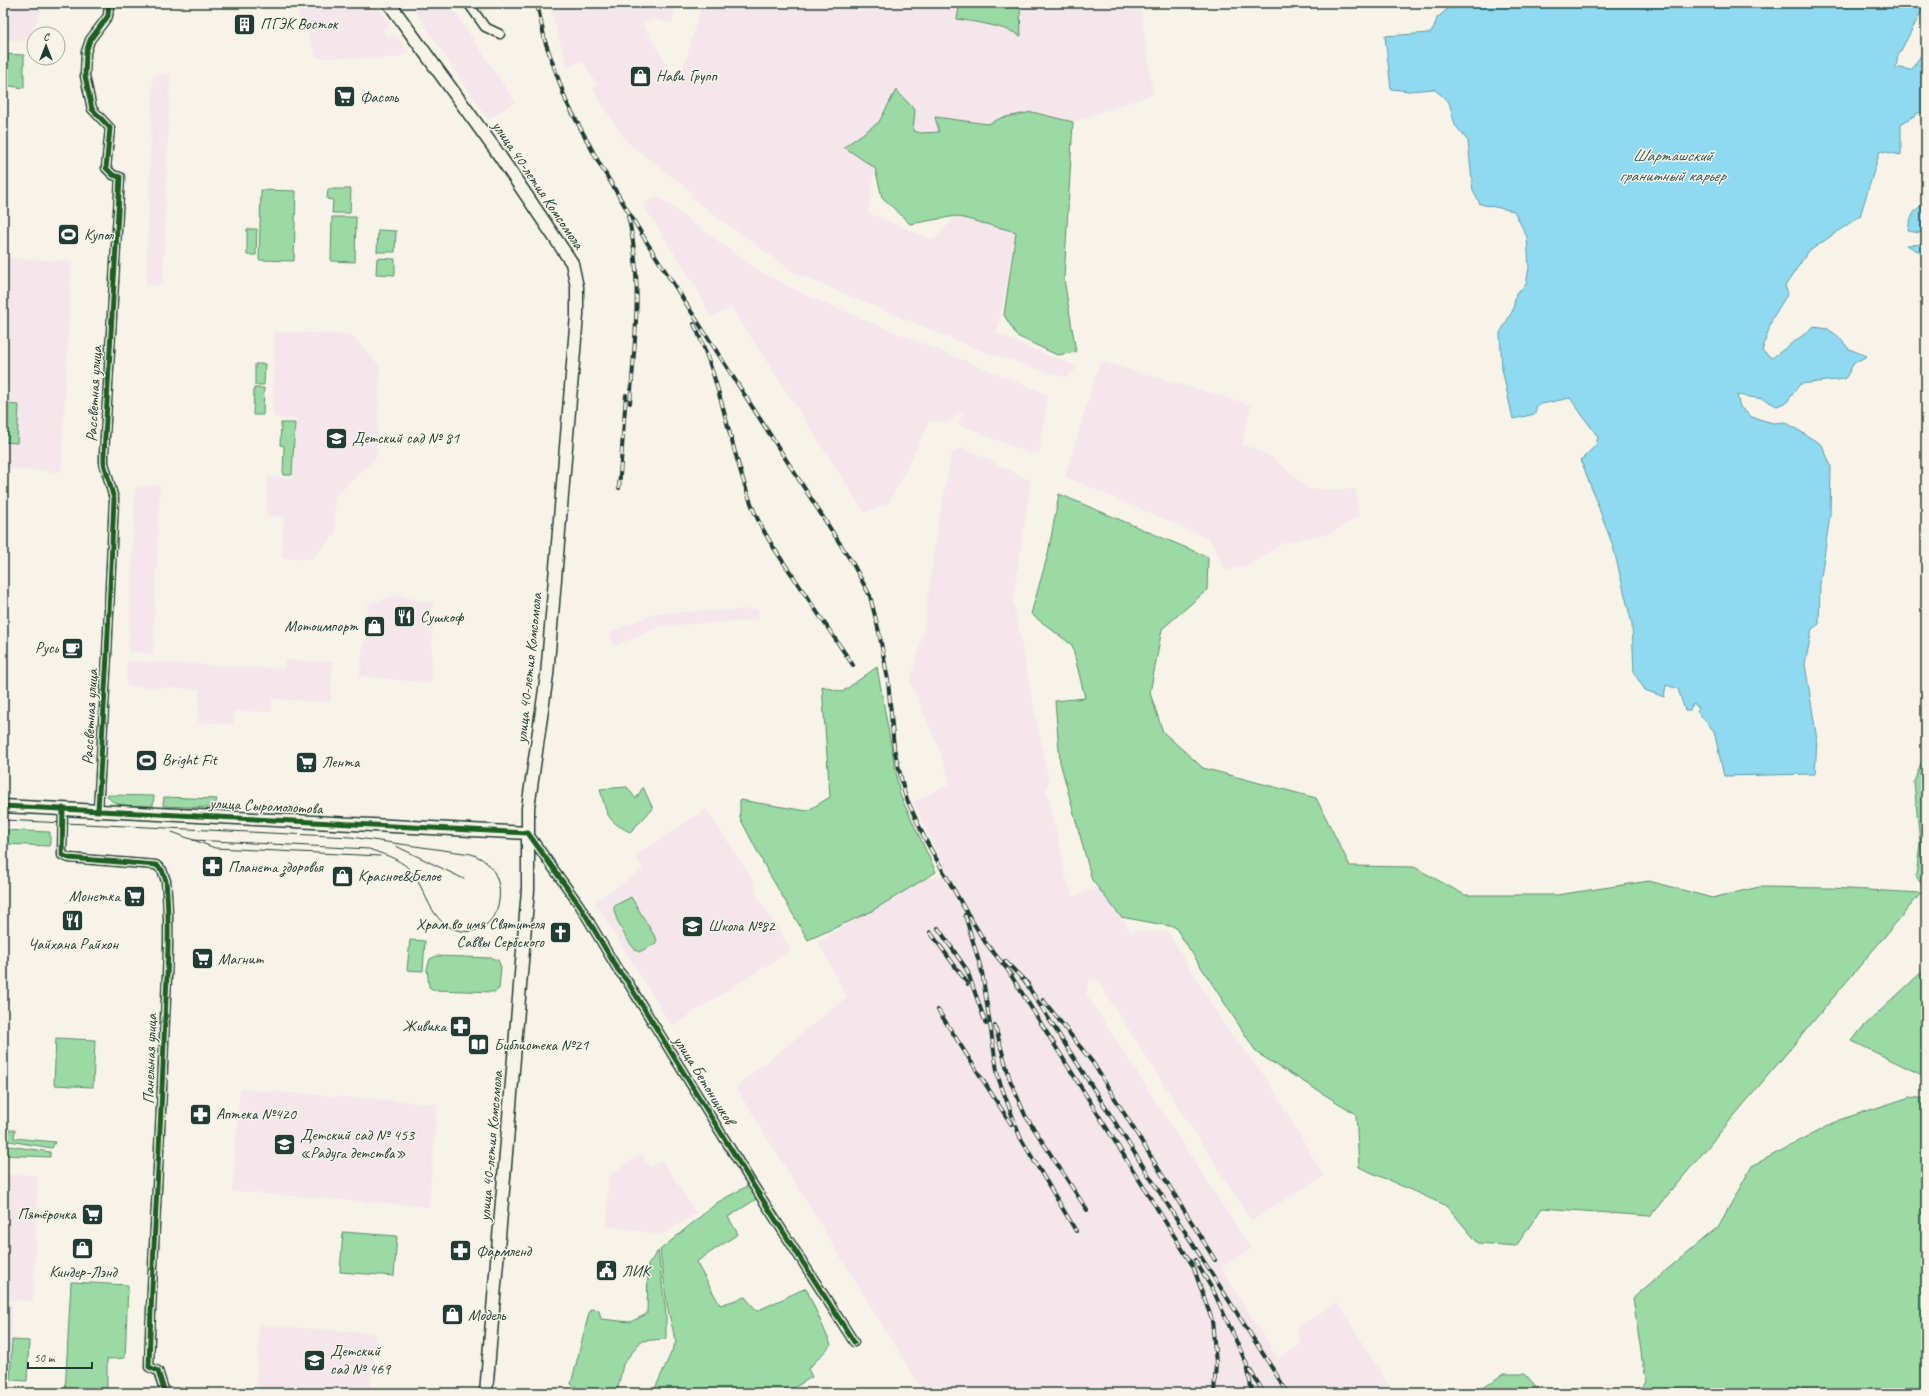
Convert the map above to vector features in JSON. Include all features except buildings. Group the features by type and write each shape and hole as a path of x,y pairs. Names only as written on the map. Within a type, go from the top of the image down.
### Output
{"main road":[{"name":"улица 40-летия Комсомола","path":"389,3 490,142 572,263 577,287 577,315 547,675 528,808 527,904 486,1393"},
{"name":"улица Сыромолотова","path":"3,806 528,833"}],"street":[{"name":"Рассветная улица","path":"98,810 114,499 104,463 104,454 120,177 113,176 106,168 110,128 92,109 85,76 86,52 90,40 108,16 109,3"},
{"path":"468,3 485,27 500,34"},
{"name":"Панельная улица","path":"62,808 62,855 69,858 156,865 162,870 166,881 167,957 149,1367 158,1371 165,1393"},
{"name":"улица Бетонщиков","path":"528,833 580,906 618,970 627,981 750,1180 854,1342"}],"shaded area":[{"path":"3,3 44,3 34,26 26,26 26,41 3,39"},
{"path":"294,3 376,3 390,24 382,30 387,36 397,36 408,51 397,58 317,58"},
{"path":"410,3 449,3 515,102 488,120"},
{"path":"475,3 498,3 481,13"},
{"path":"548,3 677,3 672,23 653,19 642,24 674,76 683,70 702,3 1140,3 1153,94 1073,122 1032,112 1001,118 988,124 935,117 939,132 921,133 913,131 896,91 879,122 845,147 875,168 868,213 934,240 956,216 1016,232 997,334 1078,367 1067,377 1059,376 982,351 795,273 690,197 693,193 627,142 593,89 598,86 582,60 568,68"},
{"path":"153,75 170,75 163,285 146,285"},
{"path":"657,196 757,270 807,296 1048,395 1039,453 1028,453 958,424 964,411 948,422 930,421 889,503 865,513 732,308 710,317 699,292 643,204"},
{"path":"3,258 72,261 61,472 3,469"},
{"name":"Детский сад № 81","path":"274,332 351,334 380,367 376,458 335,496 335,534 311,559 282,558 284,517 266,516 268,477 294,478 296,419 276,418 272,413"},
{"path":"1100,361 1251,405 1242,444 1272,457 1309,489 1356,489 1359,516 1331,533 1283,543 1250,564 1226,571 1210,539 1065,476"},
{"path":"962,447 1031,481 1013,601 1049,782 1045,792 1049,796 1051,815 1059,839 1065,875 1073,897 1101,886 1130,931 1168,932 1225,1026 1266,1078 1324,1176 1251,1220 1097,980 1090,979 1086,994 1251,1249 1221,1268 1278,1359 1302,1344 1296,1329 1337,1302 1393,1393 924,1393 736,1087 847,997 818,942 923,879 948,875 913,802 950,784 940,750 910,682 924,631 929,585 942,502 952,453"},
{"path":"160,485 153,653 128,652 135,487"},
{"path":"397,595 425,602 433,602 431,683 360,676 363,643 367,639 368,604"},
{"path":"758,609 759,620 660,626 615,646 609,633 656,613"},
{"path":"285,660 333,662 331,702 272,699 271,712 234,711 233,724 198,722 199,689 126,686 127,661 284,669"},
{"name":"Школа №82","path":"706,809 753,880 757,896 791,950 672,1026 595,902 643,869 635,856"},
{"path":"240,1089 437,1104 429,1207 232,1191"},
{"path":"641,1154 650,1167 662,1160 696,1213 662,1235 607,1226 608,1176"},
{"path":"3,1174 38,1175 33,1301 3,1300"},
{"path":"3,1304 12,1304 10,1388 4,1393"},
{"name":"Детский сад № 469","path":"259,1325 376,1333 369,1393 264,1393 256,1387"}],"green space":[{"path":"960,3 1018,3 1020,8 1021,36 998,27 957,19"},
{"path":"3,54 24,55 24,88 10,86 3,80"},
{"path":"896,90 915,110 913,131 921,133 939,132 935,117 988,124 1001,118 1032,112 1073,122 1064,279 1076,352 1057,355 1017,336 1004,315 1016,232 956,216 910,224 882,197 875,168 844,147 879,122"},
{"path":"328,189 351,189 350,213 332,213 333,200 327,199"},
{"path":"261,190 296,191 294,261 259,260"},
{"path":"332,217 356,217 355,262 331,261"},
{"path":"247,229 257,229 256,255 247,255"},
{"path":"378,230 396,231 395,252 377,252"},
{"path":"377,258 395,259 395,275 376,274"},
{"path":"255,364 265,364 264,385 255,385"},
{"path":"254,388 264,388 263,415 253,415"},
{"path":"3,404 19,405 17,443 3,442"},
{"path":"281,423 295,423 292,475 283,475 284,446 280,445"},
{"path":"1059,494 1208,557 1207,590 1162,629 1150,693 1163,732 1203,768 1316,798 1350,866 1414,867 1465,895 1557,895 1649,881 1712,898 1759,887 1831,888 1921,893 1650,1216 1542,1208 1516,1246 1478,1243 1447,1206 1359,1167 1356,1114 1257,1053 1175,927 1121,917 1092,880 1060,762 1055,701 1085,698 1072,645 1031,614 1048,554"},
{"path":"877,667 900,795 936,872 870,912 808,940 767,870 740,818 740,800 807,811 830,797 822,686 842,692"},
{"path":"1921,763 1926,766 1926,891 1916,876 1920,843 1914,782"},
{"path":"627,787 636,799 643,787 653,809 630,832 611,820 604,805 600,789"},
{"path":"107,795 154,796 153,806 121,804 110,799"},
{"path":"164,797 217,799 215,806 211,808 163,806"},
{"path":"3,830 50,832 50,846 3,844"},
{"path":"631,897 657,940 655,944 639,952 627,939 614,910 614,906"},
{"path":"410,940 425,941 423,971 407,970"},
{"path":"436,956 492,958 498,960 501,967 499,989 494,992 434,990 429,987 427,969 430,959"},
{"path":"1926,968 1926,1077 1852,1041 1862,1028"},
{"path":"56,1038 95,1040 93,1087 54,1085"},
{"path":"1910,1097 1926,1099 1926,1393 1639,1393 1645,1380 1633,1298 1718,1227 1752,1166 1839,1120"},
{"path":"3,1130 15,1130 14,1138 55,1142 52,1148 3,1140"},
{"path":"3,1145 50,1152 50,1157 3,1155"},
{"path":"749,1185 758,1198 728,1217 738,1234 696,1262 720,1305 745,1297 757,1311 806,1288 831,1345 808,1369 812,1377 785,1393 653,1393 676,1342 667,1306 660,1250 718,1202"},
{"path":"343,1232 397,1236 394,1276 340,1272"},
{"path":"658,1251 666,1315 666,1339 641,1341 623,1364 617,1393 586,1393 571,1384 590,1309 599,1310 601,1319 630,1322 647,1314 648,1265"},
{"path":"71,1282 128,1285 125,1358 107,1359 107,1393 65,1393"},
{"path":"12,1340 29,1341 27,1381 10,1380"},
{"path":"1503,1374 1525,1374 1542,1393 1476,1393"}],"water":[{"name":"Шарташский гранитный карьер","path":"1454,3 1926,3 1898,56 1896,67 1911,70 1926,48 1926,114 1920,112 1901,124 1901,155 1880,151 1860,216 1808,252 1785,286 1788,293 1772,319 1762,351 1772,358 1814,327 1828,329 1838,336 1849,349 1867,356 1854,363 1845,379 1800,384 1787,402 1777,406 1763,399 1737,395 1740,407 1752,417 1773,423 1785,422 1822,445 1831,466 1830,515 1820,584 1819,624 1812,629 1805,664 1817,740 1815,774 1724,776 1714,731 1698,713 1697,706 1693,704 1689,711 1685,710 1678,689 1666,685 1664,697 1645,690 1634,673 1632,624 1613,546 1581,460 1596,445 1598,437 1570,398 1537,405 1535,414 1513,419 1502,369 1500,333 1513,310 1516,293 1526,285 1529,268 1527,237 1514,211 1480,204 1473,191 1468,141 1455,125 1449,102 1434,89 1409,91 1391,89 1385,36 1430,33 1434,28 1437,18"},
{"path":"1926,202 1926,226 1920,233 1908,231 1913,214"},
{"path":"1926,244 1926,255 1906,245"}],"tram line":[{"path":"3,820 351,837 471,854 485,862 494,873 499,886 499,900 495,913 487,924 476,930 461,931 450,927 435,914 415,876 408,868 395,859 369,849 193,840"},
{"path":"172,832 215,848 380,856"},
{"path":"396,846 464,879"}],"railway":[{"path":"537,3 545,41 566,101 599,163 646,241 853,564 870,596 879,632 888,680 894,748 905,795 925,839 985,942 1007,969 1193,1266 1212,1320 1216,1363 1214,1393"},
{"path":"628,216 633,239 637,286 636,333 630,403"},
{"path":"694,324 711,368 743,481 755,513 777,552 853,665"},
{"path":"619,488 626,395"},
{"path":"965,915 982,972 998,1077 1020,1137 1076,1231"},
{"path":"938,928 967,970 986,1024"},
{"path":"930,932 968,984"},
{"path":"1005,961 1028,984"},
{"path":"1024,980 1288,1393"},
{"path":"1043,1000 1093,1063 1215,1260"},
{"path":"938,1010 1011,1124"},
{"path":"995,1026 1010,1080 1025,1115 1087,1210"},
{"path":"1195,1260 1214,1292 1247,1365 1252,1393"},
{"path":"1250,1370 1264,1393"}],"cycle path":[{"path":"98,810 114,499 104,463 104,454 120,177 113,175 106,168 110,128 92,109 85,76 86,52 90,40 108,16 109,3"},
{"path":"3,806 528,833 580,906 618,970 627,981 750,1180 854,1342"},
{"path":"63,808 62,855 69,858 156,865 162,870 166,881 168,961 149,1367 158,1371 165,1393"}],"place":[{"name":"ПГЭК Восток","path":"245,24"},
{"name":"Нави Групп","path":"641,76"},
{"name":"Фасоль","path":"344,97"},
{"name":"Купол","path":"68,235"},
{"name":"Детский сад № 81","path":"336,438"},
{"name":"Сушкоф","path":"404,617"},
{"name":"Мотоимпорт","path":"374,626"},
{"name":"Русь","path":"73,648"},
{"name":"Bright Fit","path":"147,760"},
{"name":"Лента","path":"306,762"},
{"name":"Планета здоровья","path":"213,867"},
{"name":"Красное&Белое","path":"342,876"},
{"name":"Монетка","path":"135,896"},
{"name":"Чайхана Райхон","path":"73,920"},
{"name":"Школа №82","path":"693,926"},
{"name":"Храм во имя Святителя Саввы Сербского","path":"560,933"},
{"name":"Магнит","path":"203,959"},
{"name":"Живика","path":"461,1026"},
{"name":"Библиотека №21","path":"479,1045"},
{"name":"Аптека №420","path":"201,1114"},
{"name":"Детский сад № 453 «Радуга детства»","path":"284,1144"},
{"name":"Пятёрочка","path":"92,1214"},
{"name":"Киндер-Лэнд","path":"83,1248"},
{"name":"Фармленд","path":"461,1251"},
{"name":"ЛИК","path":"607,1271"},
{"name":"Модель","path":"452,1315"},
{"name":"Детский сад № 469","path":"315,1360"}]}
